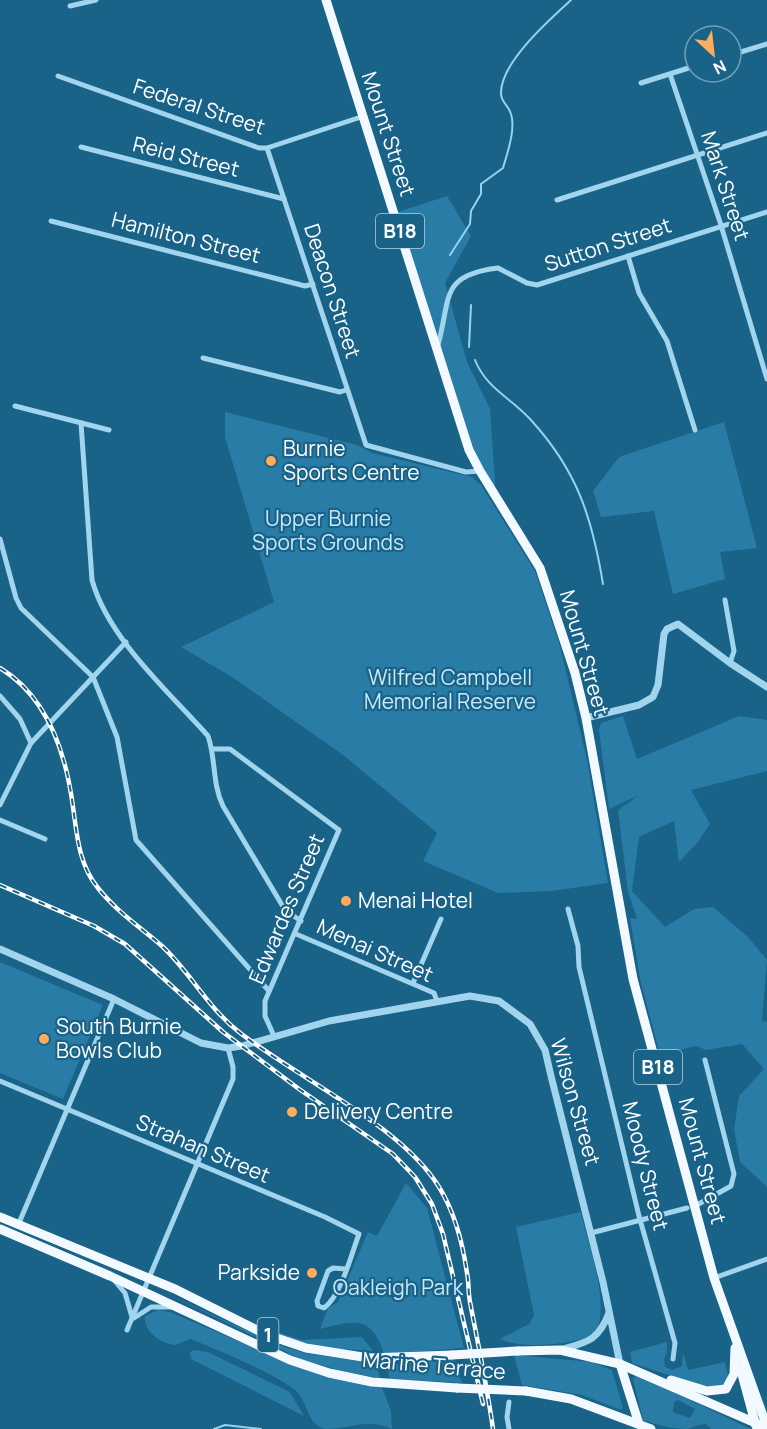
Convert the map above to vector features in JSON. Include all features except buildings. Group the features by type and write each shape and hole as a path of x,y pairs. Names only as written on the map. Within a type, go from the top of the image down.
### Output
{"highway":[{"name":"Mount Street","path":"326,0 438,345 467,442 480,471 540,568 572,664 586,718 633,979 691,1207 735,1341 766,1422"},
{"name":"Marine Terrace","path":"0,1216 175,1289 285,1342 337,1355 369,1359 560,1350 620,1364"},
{"name":"Marine Terrace","path":"0,1229 142,1290 290,1360 329,1373 372,1382 403,1385 526,1391 571,1399 640,1426"},
{"name":"Mount Street","path":"735,1341 756,1425"},
{"path":"640,1372 707,1391 723,1390 729,1386 734,1374 735,1341"},
{"name":"1","path":"620,1364 756,1425"},
{"name":"Wilson Street","path":"620,1364 640,1426"},
{"path":"756,1425 766,1422"},
{"name":"1","path":"640,1426 651,1429"}],"street":[{"path":"70,6 96,0"},
{"path":"743,51 767,44"},
{"path":"641,83 683,70"},
{"name":"Mark Street","path":"670,74 721,226 765,365 767,379"},
{"name":"Federal Street","path":"58,76 259,148 267,148 364,116"},
{"path":"557,200 767,133"},
{"name":"Reid Street","path":"81,147 284,199"},
{"name":"Deacon Street","path":"267,148 366,445 466,472 480,471"},
{"name":"Sutton Street","path":"438,345 447,297 459,280 484,269 498,268 527,283 537,285 767,212"},
{"name":"Hamilton Street","path":"51,221 305,286 313,284"},
{"path":"628,256 639,293 667,341 695,430"},
{"path":"203,358 340,392 346,390"},
{"path":"15,406 109,430"},
{"path":"81,423 92,580 105,611 126,642 208,736 212,749 216,792 223,806 285,910 301,921"},
{"path":"0,539 16,598 21,608 93,677 117,737 136,840 269,991"},
{"path":"725,600 734,651 730,663"},
{"path":"586,718 639,705 653,697 658,685 664,634 672,626 678,624 767,687"},
{"path":"0,805 31,743 126,642"},
{"path":"0,696 20,719 31,743"},
{"name":"Edwardes Street","path":"212,749 230,749 339,830 296,934 269,991 264,1009 274,1036"},
{"path":"0,820 45,839"},
{"name":"Moody Street","path":"568,909 578,946 579,967 641,1220 675,1343 673,1359"},
{"path":"413,983 441,919"},
{"name":"Menai Street","path":"296,934 413,983 434,993 437,1001"},
{"path":"0,949 114,999 201,1043 228,1048 233,1067 232,1079 127,1330"},
{"name":"Wilson Street","path":"228,1048 248,1045 329,1021 470,996 499,1001 524,1018 536,1031 550,1062 551,1076 591,1233 620,1364"},
{"path":"19,1223 114,999"},
{"path":"591,1233 691,1207 731,1186 734,1174 705,1060"},
{"name":"Strahan Street","path":"0,1081 196,1165 325,1217 359,1234 346,1269 332,1303 324,1308 318,1306 320,1289 328,1271 333,1268 346,1269"},
{"path":"714,1278 767,1259"},
{"path":"110,1276 125,1293 132,1319"},
{"path":"132,1319 142,1310 151,1307 170,1307 187,1311"},
{"path":"560,1350 582,1344 599,1334 609,1312"},
{"name":"Marine Terrace","path":"509,1402 507,1417 509,1429"}],"green space":[{"path":"447,196 471,236 445,283 467,362 490,409 496,498 480,471 395,213"},
{"name":"Wilfred Campbell Memorial Reserve","path":"225,412 357,445 372,453 472,477 481,485 535,571 560,646 587,760 608,883 552,891 498,893 423,861 437,833 343,755 232,677 181,647 274,602 225,437"},
{"path":"724,422 757,548 720,552 725,579 673,594 654,511 601,517 593,491 619,457"},
{"path":"623,716 637,759 739,716 767,720 767,771 691,790 710,824 698,842 679,862 674,821 639,837 632,891 665,927 694,909 713,907 747,936 767,960 762,1021 767,1022 767,1187 740,1162 734,1129 739,1096 764,1069 742,1044 706,1050 696,1046 667,1053 672,1072 665,1074 640,979 630,918 637,919 628,892 618,810 639,795 609,809 599,730 601,723"},
{"name":"South Burnie Bowls Club","path":"0,962 103,1005 63,1099 0,1073"},
{"name":"Oakleigh Park","path":"406,1183 427,1208 464,1348 384,1354 379,1341 367,1326 352,1323 320,1329 328,1308 338,1302 368,1232 377,1236"},
{"path":"581,1212 600,1290 600,1321 596,1335 575,1341 534,1345 500,1339 529,1324 534,1315 516,1227"},
{"path":"159,1290 276,1344 305,1353 376,1364 380,1378 345,1372 303,1360"},
{"path":"158,1310 170,1312 278,1358 382,1387 391,1411 392,1429 374,1424 334,1429 319,1426 314,1422 295,1390 273,1376 191,1339 175,1345 154,1336 147,1327 145,1316"},
{"path":"278,1332 301,1340 362,1337 373,1351 325,1348 281,1336"},
{"path":"667,1342 665,1367 673,1370 682,1366 683,1353 688,1370 725,1362 728,1376 725,1385 711,1389 632,1363 630,1352"},
{"path":"194,1350 208,1352 290,1392 304,1416 191,1359 190,1352"},
{"path":"514,1355 592,1362 612,1370 623,1408 621,1410 582,1395 522,1385"},
{"path":"454,1360 462,1383 390,1379 386,1365"},
{"path":"637,1375 751,1429 711,1429 706,1424 681,1429 643,1420 633,1379","holes":["678,1400 695,1409 690,1418 673,1412 674,1402"]}],"waterway":[{"path":"450,255 470,224 471,211 481,194 481,184 503,168 512,127 511,114 501,94 508,69 527,43 571,0"},
{"path":"469,347 471,305"},
{"path":"475,360 492,385 523,412 546,438 571,476 594,537 603,584"},
{"path":"214,1429 225,1425 261,1429"}],"railway":[{"path":"0,668 31,694 52,728 70,787 83,860 92,879 105,896 172,956 208,1001 239,1032 347,1104 400,1143 422,1164 439,1187 453,1217 463,1251 493,1429"},
{"path":"0,885 94,926 125,944 223,1032 299,1089 393,1154 415,1177 432,1204 443,1234 483,1404"}],"place":[{"name":"Burnie Sports Centre","path":"271,461"},
{"name":"Menai Hotel","path":"346,901"},
{"name":"South Burnie Bowls Club","path":"44,1039"},
{"name":"Delivery Centre","path":"292,1112"},
{"name":"Parkside","path":"312,1273"}],"park label":[{"name":"Upper Burnie Sports Grounds","path":"328,531"}]}
